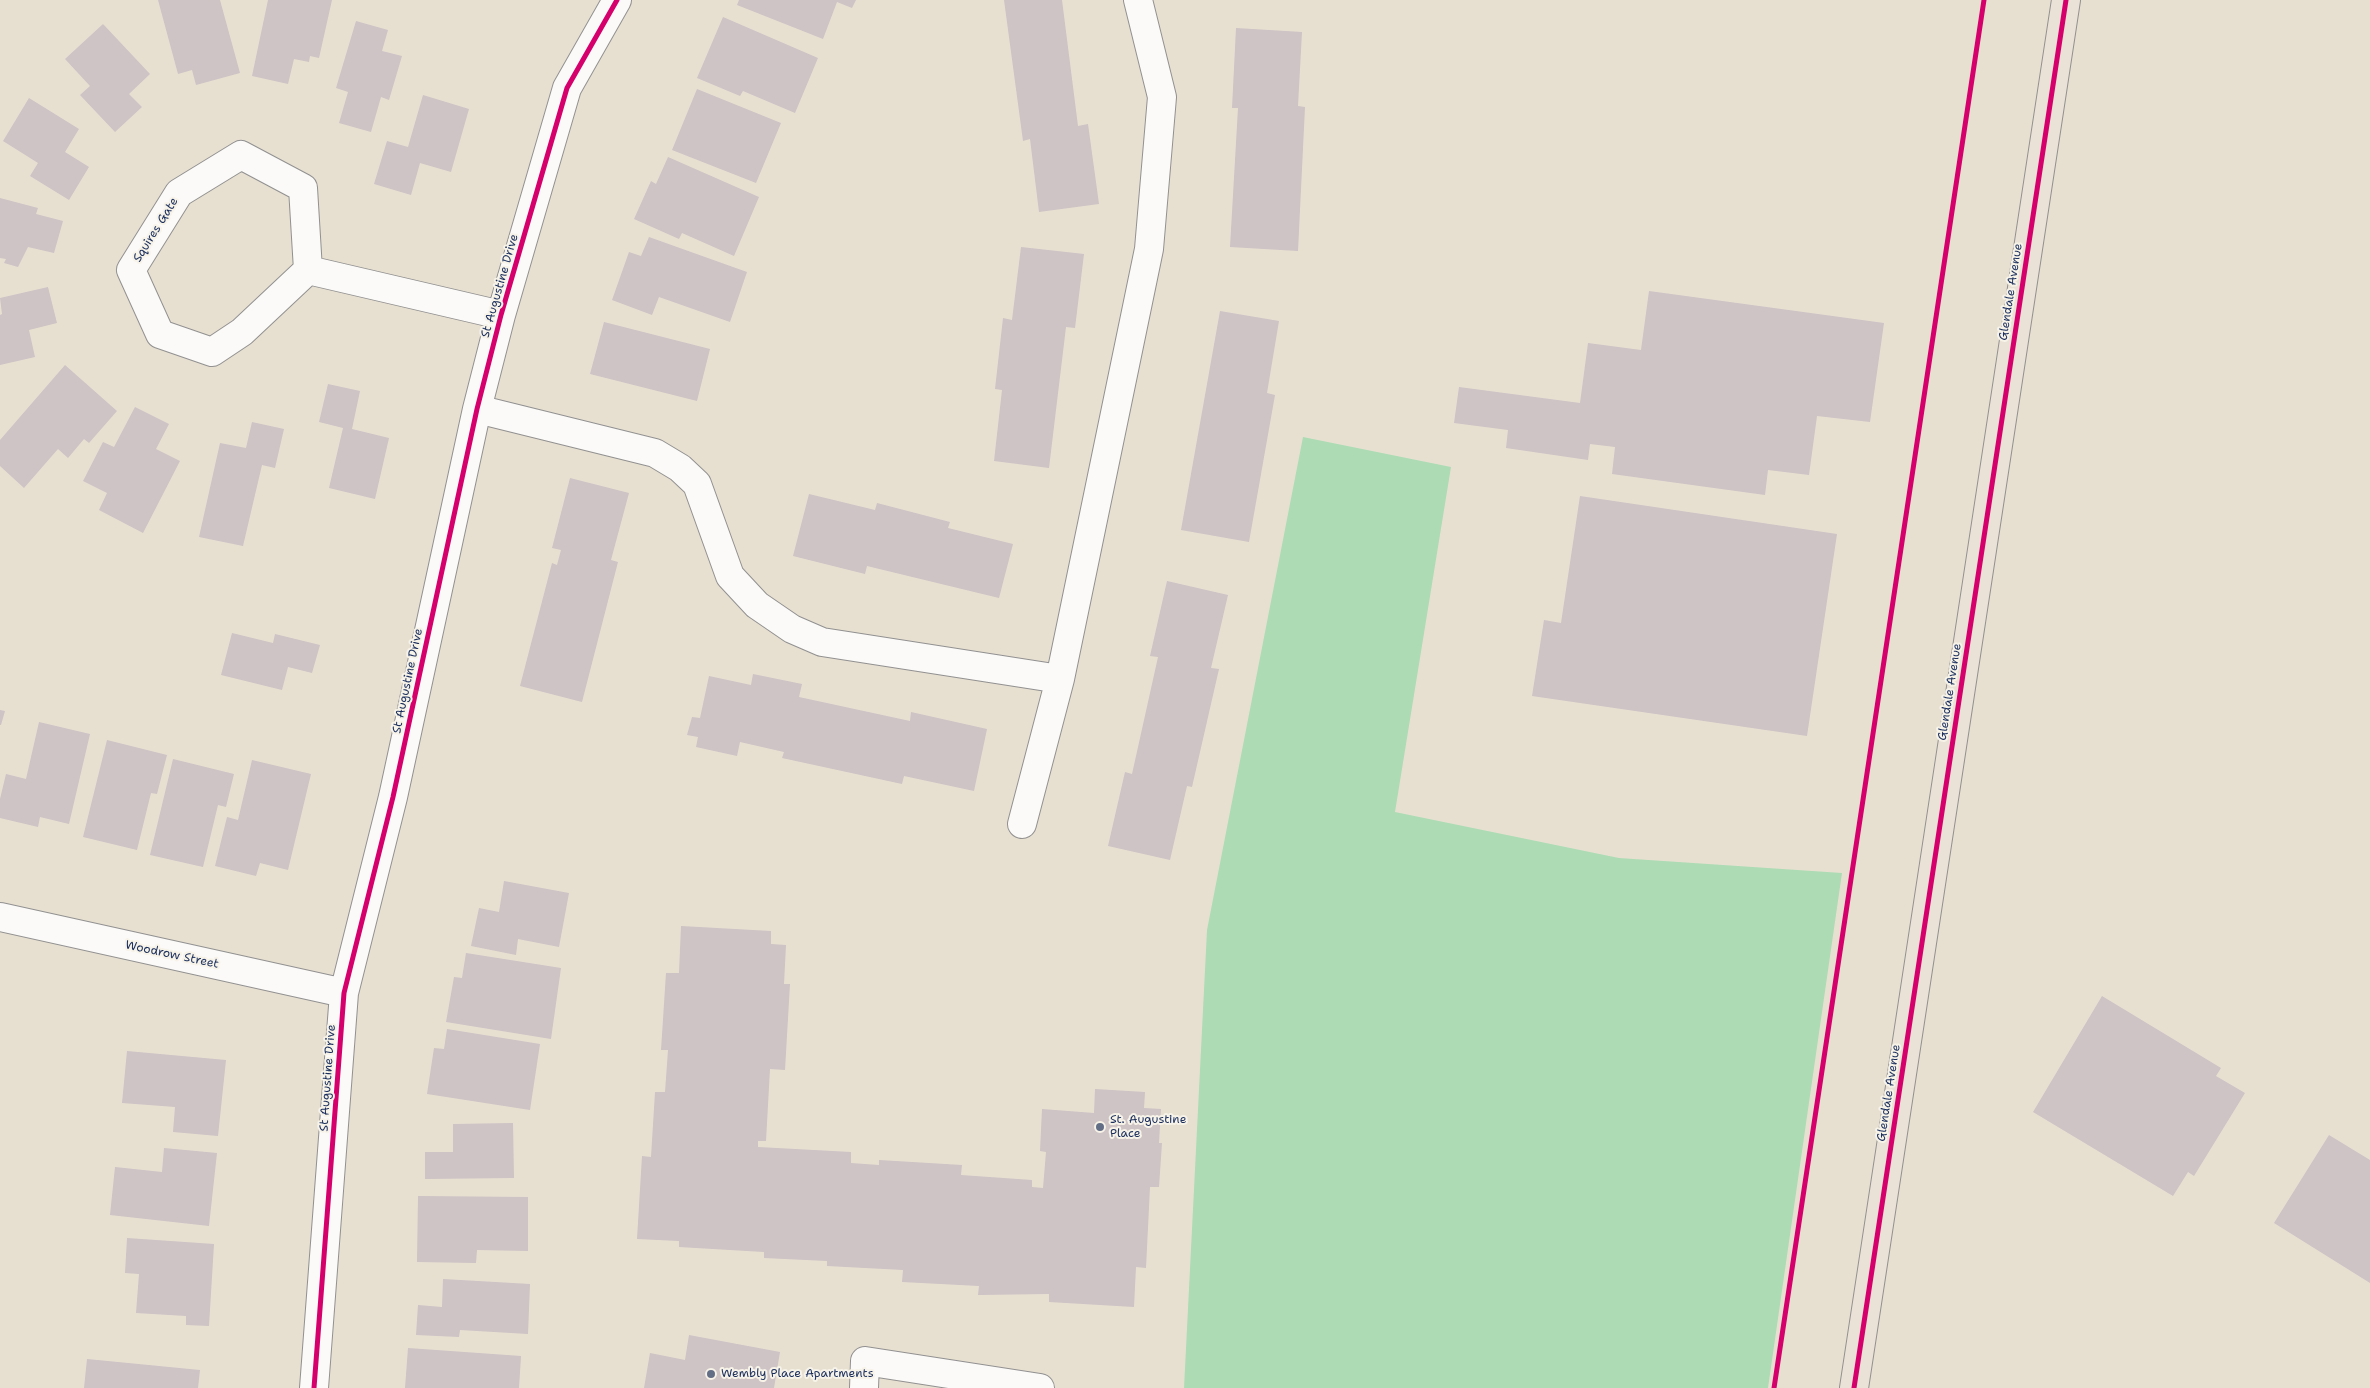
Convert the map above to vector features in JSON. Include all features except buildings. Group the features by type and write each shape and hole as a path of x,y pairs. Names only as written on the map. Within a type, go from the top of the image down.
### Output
{"main road":[{"name":"Glendale Avenue","path":"1854,1388 2066,0"}],"street":[{"name":"St Augustine Drive","path":"314,1388 344,993 393,797 477,410 501,316 567,88 616,0"},
{"path":"1022,824 1060,679 1149,249 1162,97 1138,0"},
{"name":"Squires Gate","path":"241,155 303,188 308,270 242,332 212,352 160,334 131,270 179,193 241,155"},
{"path":"308,270 501,316"},
{"path":"477,410 655,453 680,468 697,484 730,576 757,605 792,630 822,642 1060,679"},
{"name":"Woodrow Street","path":"0,917 344,993"},
{"path":"864,1388 865,1361 980,1384 1040,1388"}],"green space":[{"path":"1303,437 1451,467 1395,812 1619,858 1842,873 1768,1388 1184,1388 1207,930"}],"cycle path":[{"path":"314,1388 344,993 393,797 477,409 501,315 567,88 617,0"},
{"path":"1774,1388 1984,0"},
{"path":"1854,1388 2066,0"}],"place":[{"name":"St. Augustine Place","path":"1100,1127"},
{"name":"Wembly Place Apartments","path":"711,1374"}]}
